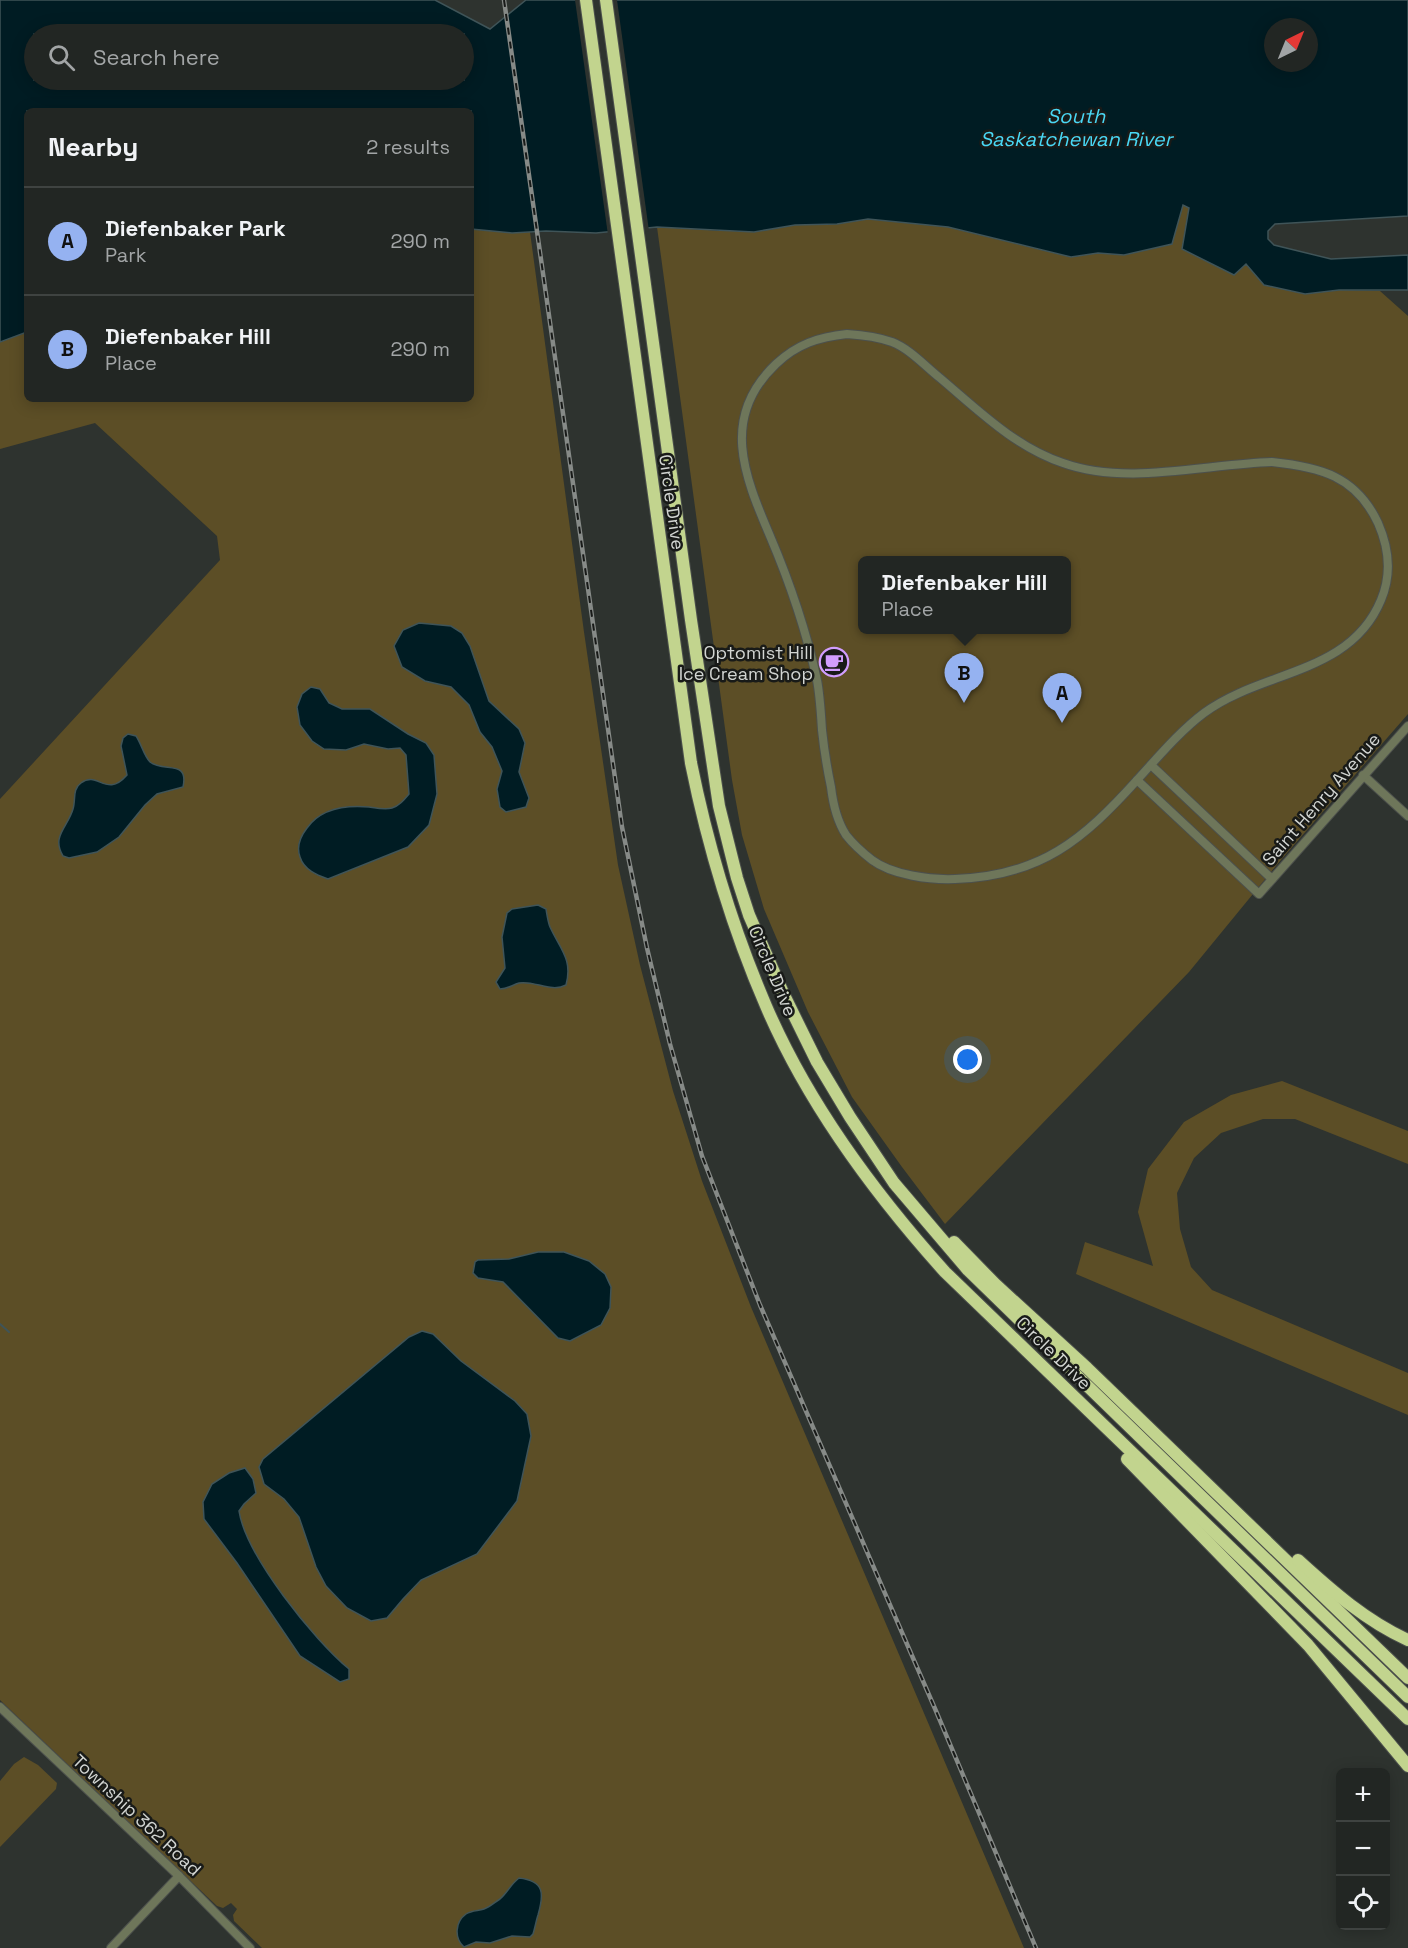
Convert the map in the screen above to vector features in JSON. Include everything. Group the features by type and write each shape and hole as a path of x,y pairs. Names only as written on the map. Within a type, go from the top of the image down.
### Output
{"highway":[{"name":"Circle Drive","path":"586,0 691,763 715,867 727,906 766,1007 807,1085 838,1135 883,1199 945,1272 1408,1719"},
{"name":"Circle Drive","path":"606,0 712,767 737,878 759,938 783,993 817,1062 894,1183 968,1270 1408,1697"},
{"path":"877,1157 891,1167 935,1222 969,1259 1087,1368 1408,1678"},
{"path":"1052,1376 1059,1389 1308,1645 1408,1766"},
{"path":"1192,1469 1220,1490 1346,1602 1382,1628 1408,1640"}],"street":[{"path":"847,334 864,335 894,343 915,357 998,427 1019,442 1063,464 1089,471 1124,474 1250,463 1295,465 1322,470 1337,477 1364,499 1382,533 1389,557 1384,595 1375,615 1344,649 1322,661 1216,704 1192,722 1151,765 1096,822 1060,851 998,875 945,879 920,877 876,863 845,833 834,809 825,754 818,684 802,620 748,481 743,457 741,435 748,403 762,377 801,345 847,334"},
{"name":"Saint Henry Avenue","path":"1137,780 1259,894 1408,726"},
{"path":"1151,765 1272,879"},
{"path":"1363,775 1408,816"},
{"name":"Township 362 Road","path":"0,1707 179,1876 250,1948"},
{"path":"111,1948 179,1876"}],"shaded area":[{"path":"1183,205 1189,207 1182,249 1234,275 1246,263 1305,294 1339,290 1380,291 1408,316 1408,714 1280,861 1189,972 945,1224 852,1097 808,1012 764,909 742,835 732,780 657,227 724,231 837,224 868,219 948,227 1071,257 1098,253 1124,255"},
{"path":"474,229 512,233 530,232 618,865 640,965 673,1091 702,1181 751,1307 1024,1948 262,1948 234,1921 233,1915 237,1909 231,1903 223,1908 217,1906 0,1700 0,799 220,560 217,536 95,423 0,449 0,342 24,333 24,402 474,402"},
{"path":"1282,1081 1408,1131 1408,1164 1295,1119 1263,1119 1221,1133 1194,1158 1177,1193 1180,1229 1191,1267 1212,1290 1408,1373 1408,1415 1076,1274 1085,1242 1153,1266 1138,1212 1148,1169 1184,1122 1231,1095"},
{"path":"24,1757 38,1765 57,1783 56,1789 0,1847 0,1781 14,1764"}],"water":[{"name":"South Saskatchewan River","path":"0,0 435,0 490,29 526,0 1408,0 1408,216 1275,224 1268,231 1268,239 1274,245 1331,259 1408,255 1408,290 1339,290 1305,294 1264,285 1246,264 1234,275 1182,249 1189,208 1183,205 1172,244 1124,255 1098,253 1071,257 948,227 868,219 837,224 795,225 754,232 657,227 596,233 546,231 512,233 474,229 474,108 24,108 24,333 0,342"},
{"path":"419,623 451,626 462,633 470,646 489,701 519,729 525,743 519,772 529,798 526,807 506,812 500,807 497,789 502,771 492,747 480,732 469,705 451,687 425,681 402,667 394,646 403,630"},
{"path":"311,687 320,689 329,703 342,709 370,709 426,743 434,755 437,794 429,825 408,847 328,879 311,871 302,862 299,845 305,831 319,816 334,809 360,807 386,809 399,804 409,794 406,755 400,748 388,749 364,744 346,750 324,749 312,741 300,725 297,707 302,694"},
{"path":"128,734 136,736 150,762 179,770 184,778 183,787 157,794 119,837 97,852 69,858 63,856 59,843 60,837 73,809 76,788 87,780 113,785 127,775 121,746 123,738"},
{"path":"538,905 546,909 550,927 567,961 566,985 554,988 519,983 500,989 496,982 505,968 502,937 507,913 512,909"},
{"path":"538,1252 564,1252 589,1261 605,1274 611,1287 610,1308 601,1325 570,1341 558,1338 503,1282 478,1278 473,1273 475,1262 478,1260 509,1259"},
{"path":"422,1331 433,1334 461,1361 515,1401 527,1414 531,1436 517,1501 477,1554 421,1580 387,1618 371,1621 347,1608 326,1586 316,1567 299,1517 284,1499 264,1484 259,1467 263,1459 409,1337"},
{"path":"245,1468 253,1479 256,1493 239,1511 244,1530 254,1551 301,1618 349,1669 349,1679 340,1682 300,1656 204,1519 203,1502 212,1484 229,1473"},
{"path":"519,1878 534,1882 540,1890 541,1901 533,1934 530,1937 512,1936 490,1943 476,1942 464,1947 457,1935 462,1917 492,1904 502,1897"}],"pier":[{"path":"575,0 617,0 649,231 608,235"}],"waterway":[{"path":"0,1324 9,1332"}],"railway":[{"path":"504,0 622,827 670,1044 702,1156 760,1305 1036,1948"}],"place":[{"name":"Optomist Hill Ice Cream Shop","path":"834,662"},
{"name":"Diefenbaker Hill","path":"964,703"},
{"name":"Diefenbaker Park","path":"1062,723"}]}
